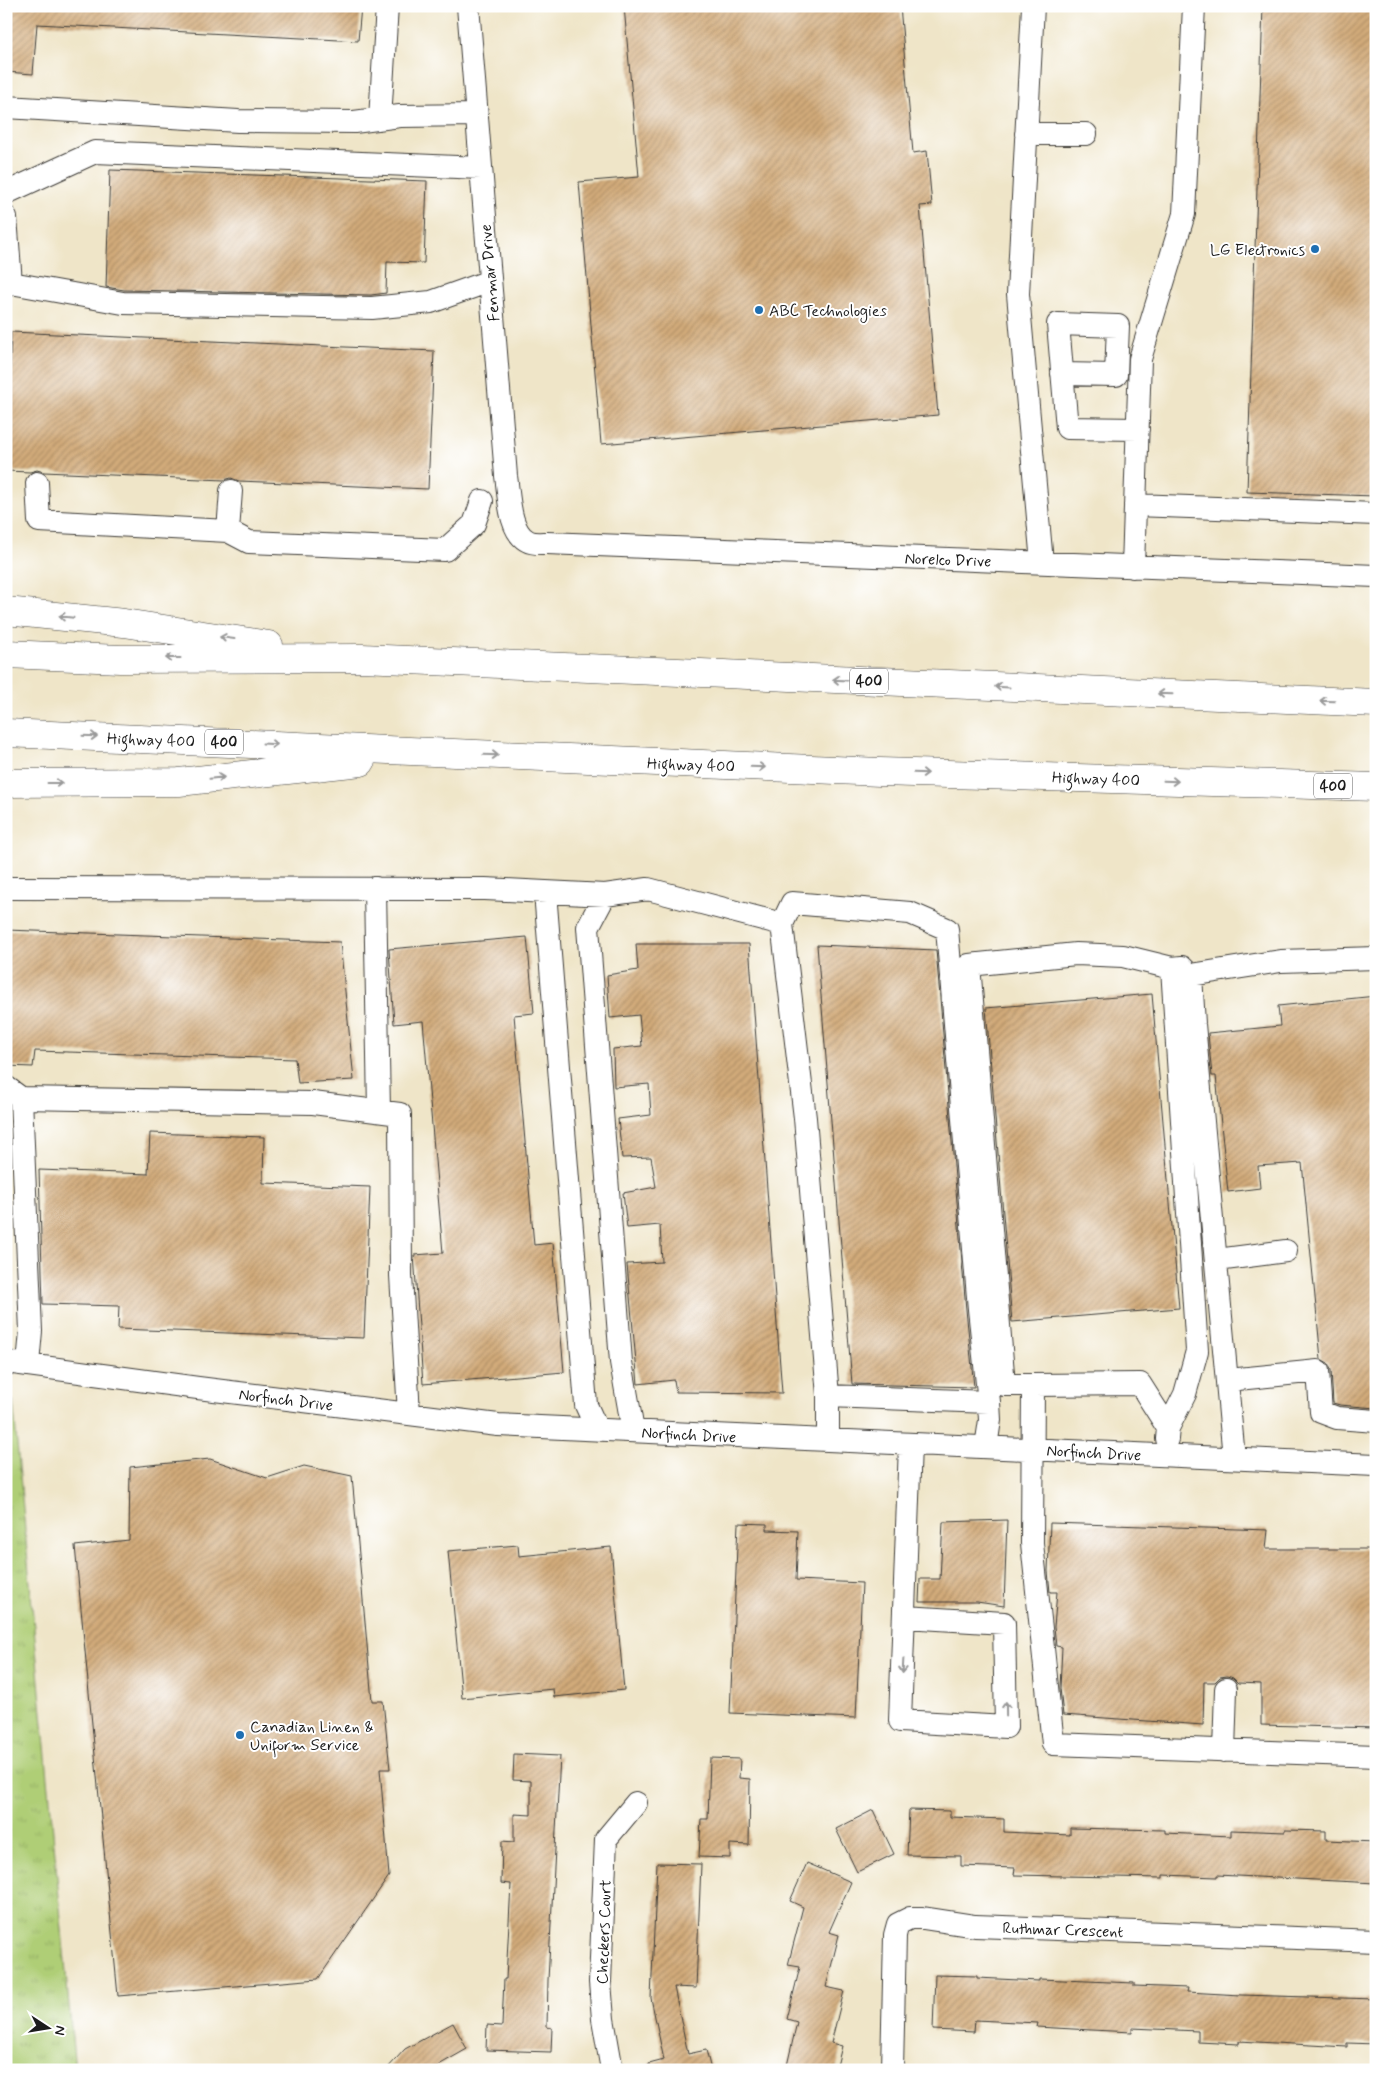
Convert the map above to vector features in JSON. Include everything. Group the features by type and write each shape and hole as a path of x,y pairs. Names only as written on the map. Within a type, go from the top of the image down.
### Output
{"highway":[{"path":"6,611 124,623 362,658"},
{"name":"400","path":"6,654 120,658 362,658 1376,703"},
{"name":"Highway 400","path":"6,733 177,739 442,753 883,772 1376,787"},
{"path":"6,783 179,782 442,753"}],"street":[{"path":"380,119 387,6"},
{"name":"Fenmar Drive","path":"468,6 506,476 515,530 522,537"},
{"path":"1034,6 1018,294 1042,563"},
{"path":"1133,567 1140,359 1184,214 1194,6"},
{"path":"6,107 238,121 354,122 400,116 477,115"},
{"path":"1026,134 1086,134"},
{"path":"6,193 95,152 481,168"},
{"path":"6,217 8,285 123,303 372,308 432,302 490,281"},
{"path":"1116,375 1118,326 1058,324 1067,428 1138,429"},
{"path":"1062,374 1140,376"},
{"path":"37,483 39,521 228,531 250,542 445,550 474,524 482,501"},
{"path":"228,531 230,491"},
{"path":"1135,505 1376,514"},
{"name":"Norelco Drive","path":"522,537 530,542 548,543 1376,576"},
{"path":"6,888 485,889 606,895 648,889 782,924"},
{"path":"375,888 379,1111"},
{"path":"545,892 586,1404 597,1429"},
{"path":"606,895 588,927 621,1362 633,1431"},
{"path":"828,1440 828,1396 804,1118 782,924 792,903 910,913 947,929 979,1309 994,1391"},
{"path":"986,1447 994,1391 969,965 1076,954 1123,956 1182,971 1281,961 1376,958"},
{"path":"1182,971 1194,1024 1234,1458"},
{"path":"1166,1455 1168,1428 1185,1394 1197,1351 1182,971"},
{"path":"17,1363 31,1331 14,1093 313,1103 379,1111 400,1114 401,1275 410,1414"},
{"path":"1217,1260 1286,1251"},
{"path":"580,1332 619,1328"},
{"name":"Norfinch Drive","path":"17,1363 198,1388 498,1424 1376,1465"},
{"path":"1228,1380 1318,1371 1321,1412 1337,1418 1376,1420"},
{"path":"828,1396 994,1391 1033,1386 1140,1384 1168,1428"},
{"path":"1033,1386 1032,1543 1053,1744 1376,1756"},
{"path":"905,1618 1004,1623 1006,1727 900,1721 910,1444"},
{"path":"1224,1751 1226,1689"},
{"name":"Checkers Court","path":"612,2070 603,2019 600,1982 606,1839 636,1804"},
{"name":"Ruthmar Crescent","path":"892,2070 895,1935 898,1924 910,1918 924,1918 975,1926 1376,1941"}],"green space":[{"path":"6,1399 13,1400 75,2070 6,2070"}],"building":[{"path":"6,6 361,6 358,41 37,24 33,74 6,72"},
{"name":"ABC Technologies","path":"624,6 900,6 913,153 927,151 932,205 920,206 938,415 601,444 579,182 639,177"},
{"name":"LG Electronics","path":"1263,6 1376,6 1376,496 1247,492"},
{"path":"110,170 427,181 424,263 387,262 386,293 371,295 124,290 106,287"},
{"path":"11,332 434,351 428,489 239,481 231,478 224,480 44,472 37,470 30,472 6,471"},
{"path":"6,930 340,942 354,1080 298,1083 295,1059 35,1051 33,1067 6,1066"},
{"path":"527,937 534,1013 514,1015 534,1245 553,1243 564,1372 423,1384 414,1255 443,1253 423,1021 394,1024 389,949"},
{"path":"636,944 749,944 782,1393 676,1392 674,1380 638,1384 627,1264 662,1262 660,1225 627,1228 623,1193 656,1187 651,1157 622,1158 618,1119 651,1115 649,1084 614,1087 613,1049 642,1046 639,1015 610,1018 607,975 638,970"},
{"path":"817,945 936,950 974,1387 852,1384"},
{"path":"1152,994 1179,1308 1012,1322 986,1008"},
{"path":"1376,996 1376,1408 1333,1403 1331,1370 1328,1363 1321,1359 1302,1163 1258,1166 1260,1188 1228,1192 1216,1076 1212,1076 1208,1033 1280,1026 1278,1006"},
{"path":"150,1133 264,1137 263,1183 370,1187 364,1338 118,1329 119,1306 43,1304 39,1170 148,1174"},
{"name":"Canadian Linen & Uniform Service","path":"210,1459 267,1478 304,1466 352,1476 372,1701 383,1701 390,1769 380,1769 389,1876 318,1979 118,1996 75,1546 129,1540 130,1467"},
{"path":"1007,1520 1004,1606 977,1602 919,1602 920,1579 940,1579 943,1522"},
{"path":"738,1523 767,1524 767,1530 798,1531 796,1580 862,1583 856,1718 730,1713"},
{"path":"1050,1523 1268,1530 1266,1549 1376,1549 1376,1728 1261,1725 1261,1684 1238,1683 1233,1678 1227,1676 1220,1677 1215,1682 1204,1682 1203,1725 1063,1715 1060,1688 1062,1647 1056,1646 1054,1627 1057,1592 1050,1592 1048,1571"},
{"path":"518,1545 519,1556 611,1547 624,1690 554,1697 553,1689 462,1698 448,1551"},
{"path":"514,1754 560,1756 548,1980 547,2027 552,2028 551,2052 486,2050 487,2025 502,2026 504,1979 506,1979 511,1884 501,1883 502,1841 514,1842 514,1814 531,1815 531,1781 513,1780"},
{"path":"710,1758 740,1759 739,1778 750,1779 749,1845 730,1844 730,1858 699,1857 701,1819 708,1819"},
{"path":"873,1810 894,1854 857,1872 836,1829"},
{"path":"909,1810 950,1811 950,1817 1004,1819 1004,1832 1070,1835 1070,1828 1165,1830 1165,1833 1231,1836 1231,1830 1326,1831 1326,1840 1376,1842 1376,1883 1217,1875 1217,1877 1163,1875 1163,1878 1014,1875 1015,1868 961,1866 961,1856 907,1855"},
{"path":"657,1863 701,1864 696,1988 674,1987 688,2054 706,2050 711,2070 649,2070 649,2064 664,2060 651,1998"},
{"path":"807,1863 851,1882 829,1932 839,1935 826,1987 844,1991 831,2043 842,2046 836,2070 786,2070 797,2022 787,2019 800,1967 788,1965 803,1907 790,1901"},
{"path":"935,1975 1039,1981 1039,1979 1134,1983 1134,1986 1188,1988 1187,1992 1241,1995 1376,1999 1376,2044 1347,2043 1347,2047 1239,2041 1239,2044 1198,2042 1198,2031 1132,2028 1132,2032 1091,2030 1037,2027 1038,2023 975,2020 974,2032 933,2030"},
{"path":"453,2023 467,2049 430,2070 386,2070 405,2049"}],"place":[{"name":"LG Electronics","path":"1315,249"},
{"name":"ABC Technologies","path":"759,310"},
{"name":"Canadian Linen & Uniform Service","path":"240,1735"}]}
